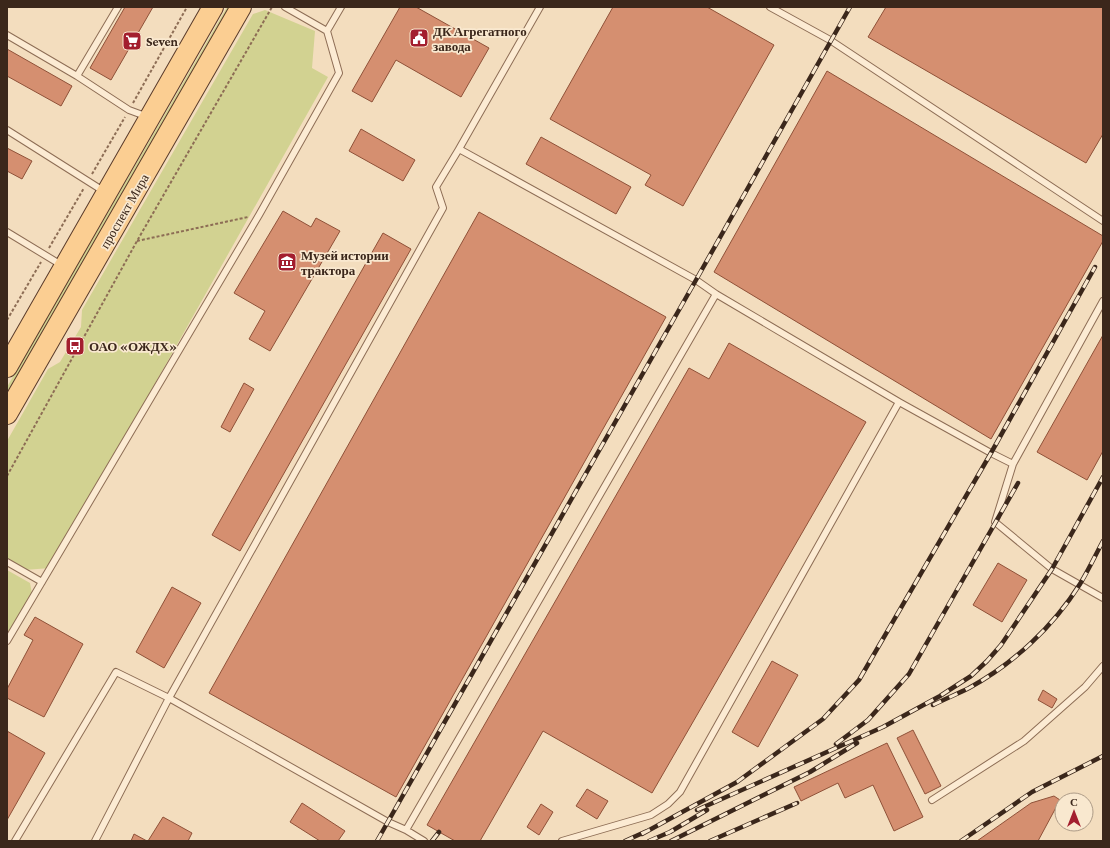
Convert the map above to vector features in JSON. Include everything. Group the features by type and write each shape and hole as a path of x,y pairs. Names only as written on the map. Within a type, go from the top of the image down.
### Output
{"main road":[{"name":"проспект Мира","path":"7,367 213,7"},
{"name":"проспект Мира","path":"7,414 241,7"}],"lane":[{"path":"77,76 118,7"},
{"path":"7,641 259,215 339,73 327,30 285,7"},
{"path":"327,30 341,7"},
{"path":"95,841 169,698 443,208 436,187 540,7"},
{"path":"770,7 830,40 1103,221"},
{"path":"7,35 77,76 129,110 149,117"},
{"path":"7,130 107,193"},
{"path":"459,149 696,280 716,294 899,402 1013,464"},
{"path":"7,232 64,267"},
{"path":"406,830 716,294"},
{"path":"1103,301 1013,464 996,522 1052,569 1103,598"},
{"path":"562,841 651,815 668,804 680,792 899,402"},
{"path":"7,562 42,582"},
{"path":"932,800 1024,741 1085,687 1103,666"},
{"path":"15,841 116,672 169,698 424,841"}],"path":[{"path":"131,106 187,7"},
{"path":"7,476 137,241 272,7"},
{"path":"89,178 127,113"},
{"path":"47,252 86,184"},
{"path":"137,241 259,215"},
{"path":"7,320 43,259"}],"green space":[{"path":"227,7 233,7 7,397 7,387"},
{"path":"265,10 315,31 312,68 328,77 51,568 24,570 7,558 7,441 48,369 60,362 81,327 82,310 253,14"},
{"path":"7,570 30,583 32,594 7,634"}],"building":[{"path":"125,7 153,7 111,80 90,68"},
{"path":"400,7 416,7 489,48 461,97 396,60 372,102 352,91"},
{"path":"613,7 707,7 774,45 683,206 645,185 651,175 550,119"},
{"path":"886,7 1103,7 1103,134 1086,163 868,37"},
{"path":"7,49 72,86 61,106 7,76"},
{"path":"827,71 1103,236 1103,241 991,439 714,272"},
{"path":"361,129 415,160 403,181 349,151"},
{"path":"541,137 631,187 616,214 526,164"},
{"path":"7,148 32,161 22,179 7,171"},
{"name":"Музей истории трактора","path":"283,211 311,227 316,218 340,231 270,351 249,339 265,311 234,293"},
{"path":"479,212 666,317 396,797 209,693"},
{"path":"383,233 411,249 240,551 212,535"},
{"path":"1103,335 1103,451 1087,480 1037,452"},
{"path":"729,343 866,422 652,793 543,731 480,841 455,841 427,825 689,368 709,379"},
{"path":"244,383 254,389 230,432 221,427"},
{"path":"998,563 1027,580 1002,622 973,605"},
{"path":"172,587 201,603 164,668 136,652"},
{"path":"35,617 83,644 44,717 7,698 7,689 33,640 24,635"},
{"path":"772,661 798,675 758,747 732,732"},
{"path":"1043,690 1057,699 1052,708 1038,700"},
{"path":"913,730 941,786 925,794 897,738"},
{"path":"7,731 45,753 7,820"},
{"path":"887,743 923,817 894,831 873,785 845,798 838,783 801,801 794,787"},
{"path":"587,789 608,801 597,819 576,806"},
{"path":"1054,796 1054,811 1038,841 977,841 1031,803"},
{"path":"302,803 345,831 338,841 320,841 290,822"},
{"path":"541,804 553,812 539,835 527,827"},
{"path":"163,817 192,833 188,841 148,841"},
{"path":"134,834 147,841 131,841"}],"railway":[{"path":"377,841 850,7"},
{"path":"642,834 737,782 823,719 859,680 991,453 1095,267"},
{"path":"697,810 883,727 940,696 971,676 1001,645 1052,569 1103,477"},
{"path":"836,744 868,720 909,674 1018,483"},
{"path":"933,705 969,688 1001,668 1031,643 1045,629 1069,600 1083,579 1103,541"},
{"path":"671,841 810,772 857,743"},
{"path":"961,841 1032,792 1103,756"},
{"path":"710,841 797,803"},
{"path":"649,841 670,832 707,810"},
{"path":"625,841 647,831"},
{"path":"432,841 439,832"}],"place":[{"name":"ДК Агрегатного завода","path":"419,38"},
{"name":"Seven","path":"132,41"},
{"name":"Музей истории трактора","path":"287,262"},
{"name":"ОАО «ОЖДХ»","path":"75,346"}]}
